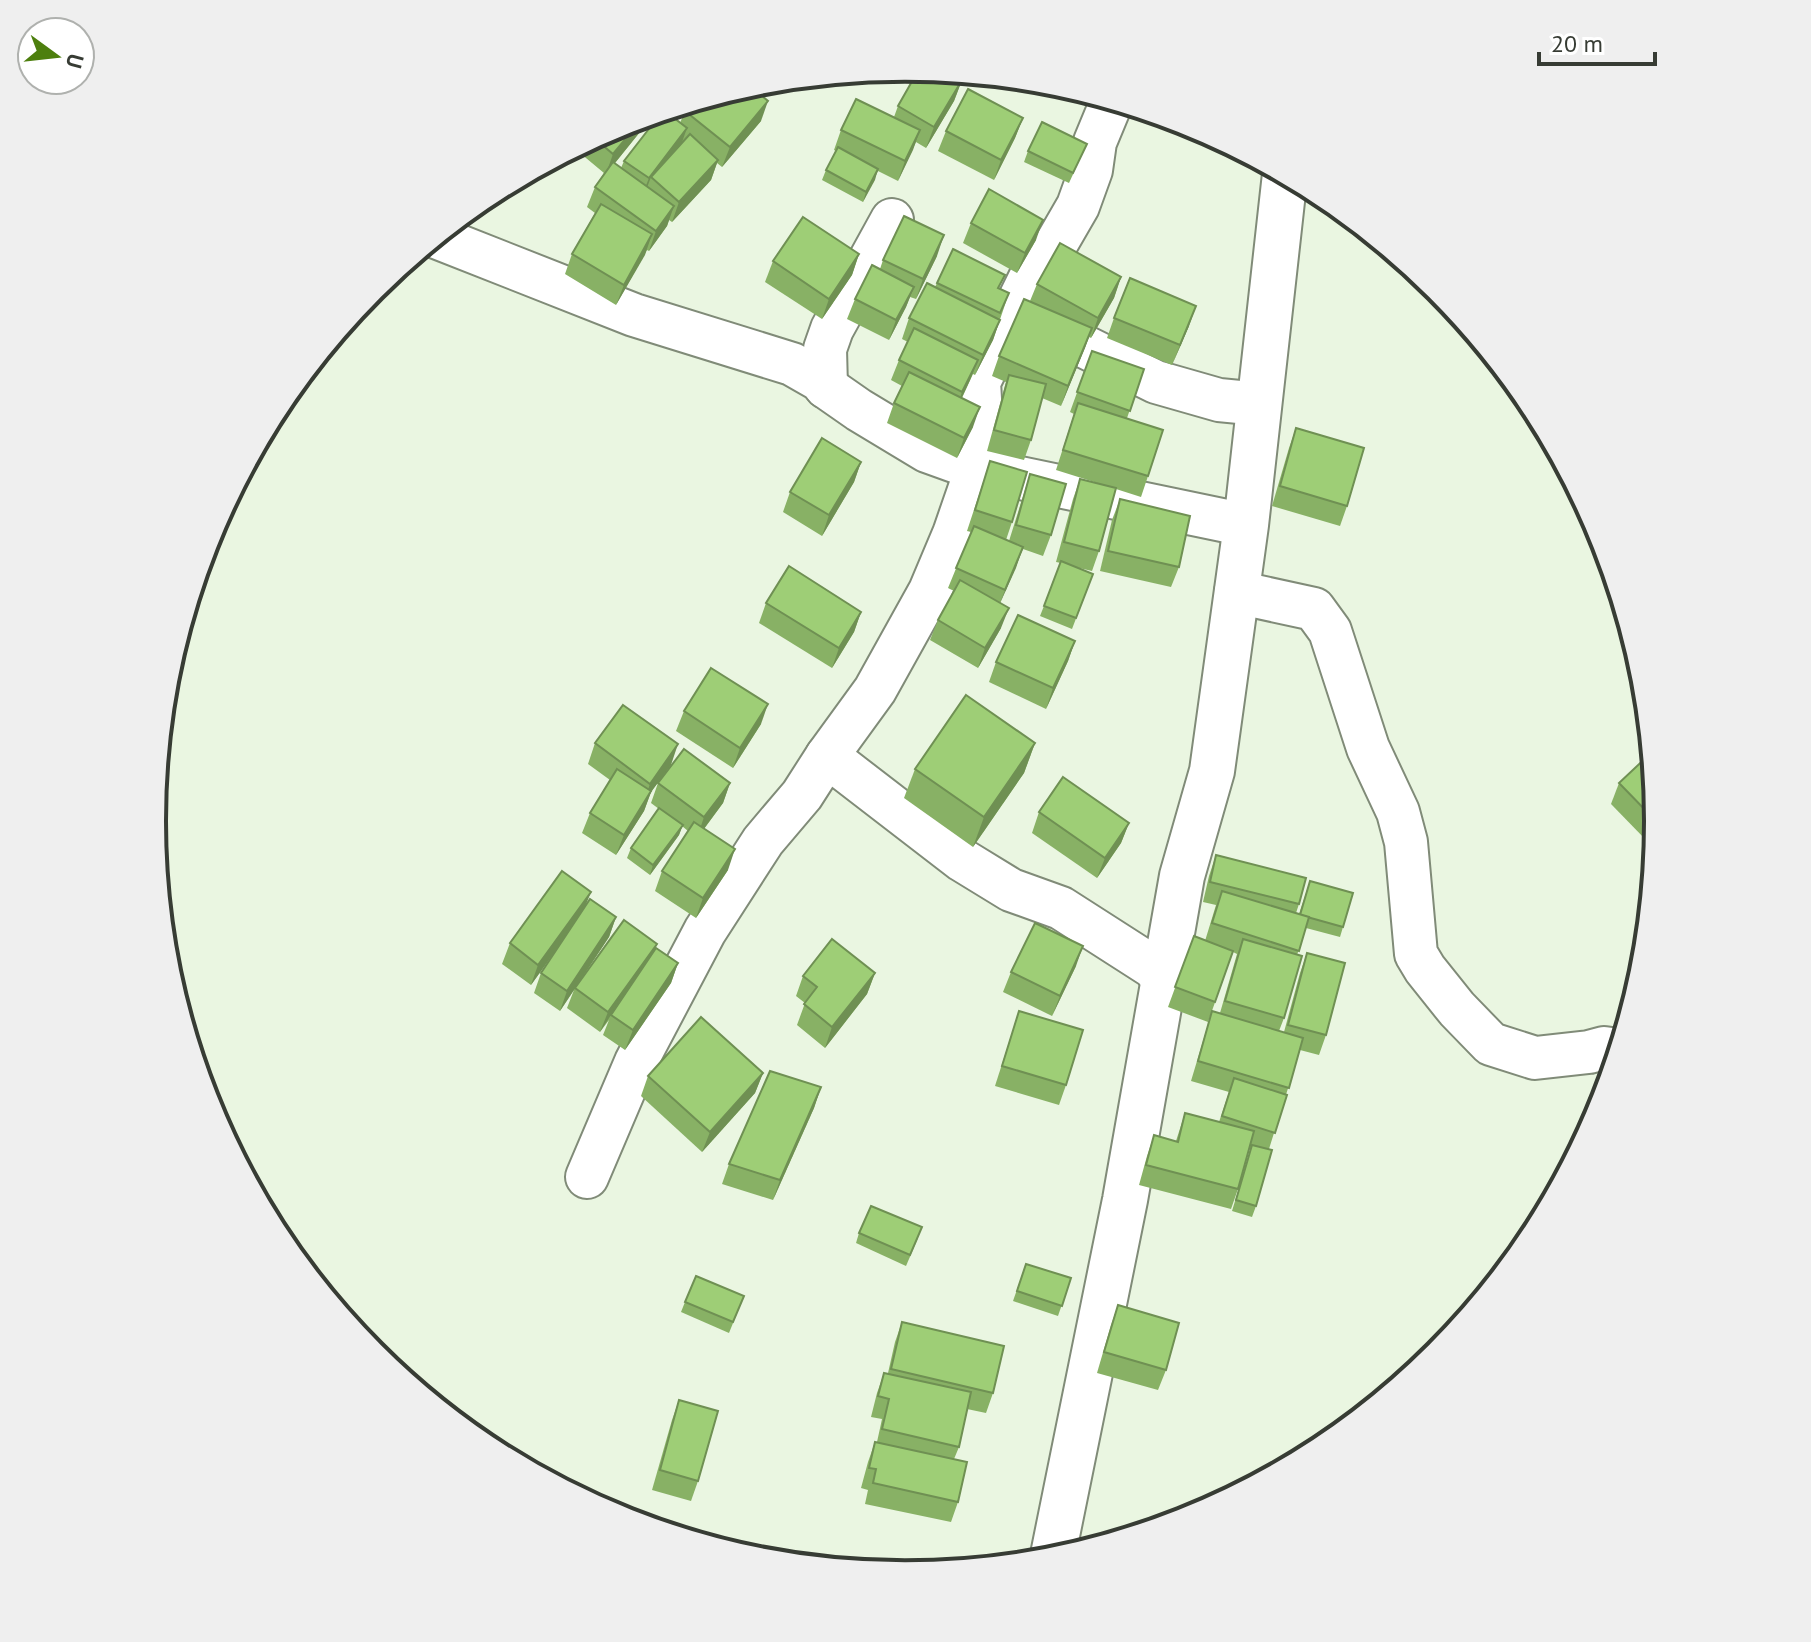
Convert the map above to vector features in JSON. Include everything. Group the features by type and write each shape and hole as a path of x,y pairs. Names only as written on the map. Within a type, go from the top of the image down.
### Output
{"street":[{"path":"587,1177 636,1062 705,931 763,841 802,795 875,690 930,591 950,545 983,450 979,382 1033,272 1052,251 1078,206 1091,170 1095,142 1108,110"},
{"path":"1055,1545 1125,1200 1182,876 1212,771 1246,525 1284,187"},
{"path":"826,387 825,349 832,329 892,220"},
{"path":"448,242 634,315 774,357 820,380 826,387 927,451 977,469 1246,525"},
{"path":"1013,310 1156,382 1219,400 1260,404"},
{"path":"1236,592 1314,609 1330,631 1368,748 1398,812 1406,842 1416,954 1457,1009 1491,1044 1535,1058 1608,1049"},
{"path":"827,756 962,860 1011,890 1061,908 1153,967 1163,978"}],"building":[{"path":"911,82 959,84 934,127 898,106"},
{"path":"968,89 1023,118 1001,160 946,131"},
{"path":"762,96 768,101 730,147 689,114"},
{"path":"856,99 920,130 905,161 841,130"},
{"path":"675,119 687,128 649,178 624,161 650,128"},
{"path":"1042,122 1087,144 1073,173 1028,151"},
{"path":"690,134 718,160 679,202 651,177"},
{"path":"628,136 613,154 604,147"},
{"path":"838,147 878,169 866,192 826,170"},
{"path":"613,162 674,206 656,231 595,187"},
{"path":"989,189 1043,220 1025,253 971,223"},
{"path":"601,204 652,234 624,285 572,254"},
{"path":"904,216 944,235 923,279 883,260"},
{"path":"803,217 859,254 829,299 773,261"},
{"path":"1060,243 1121,277 1098,318 1037,284"},
{"path":"953,249 1005,275 998,288 1009,293 1000,313 937,283"},
{"path":"872,265 914,287 896,320 855,299"},
{"path":"1130,278 1196,306 1180,345 1114,318"},
{"path":"927,283 1000,320 983,355 909,318"},
{"path":"1024,299 1092,328 1068,386 999,356"},
{"path":"914,328 978,360 962,392 899,360"},
{"path":"1092,351 1144,369 1130,411 1077,392"},
{"path":"909,372 980,407 964,438 894,403"},
{"path":"1009,375 1046,384 1031,440 994,430"},
{"path":"1078,403 1163,430 1148,476 1063,450"},
{"path":"1296,428 1364,448 1347,506 1280,486"},
{"path":"822,438 861,462 829,515 790,492"},
{"path":"990,461 1027,472 1012,522 975,510"},
{"path":"1030,474 1066,484 1051,535 1016,525"},
{"path":"1080,479 1116,488 1099,551 1064,542"},
{"path":"1120,499 1190,516 1179,567 1108,551"},
{"path":"974,526 1023,547 1005,590 956,568"},
{"path":"1061,561 1093,574 1076,618 1044,606"},
{"path":"789,566 861,612 839,648 766,603"},
{"path":"960,580 1009,608 985,648 938,620"},
{"path":"1018,615 1075,641 1053,688 996,662"},
{"path":"711,668 768,704 740,748 684,711"},
{"path":"966,695 1035,743 984,817 915,769"},
{"path":"623,705 678,744 650,784 595,743"},
{"path":"684,749 730,783 704,817 658,783"},
{"path":"1642,762 1644,808 1619,783"},
{"path":"617,769 651,791 624,835 590,813"},
{"path":"1063,777 1129,823 1105,858 1039,812"},
{"path":"659,808 683,825 653,865 631,848"},
{"path":"694,822 735,849 703,898 662,871"},
{"path":"1216,855 1306,878 1299,904 1210,882"},
{"path":"562,871 591,892 538,965 510,943"},
{"path":"1310,881 1353,893 1343,927 1300,915"},
{"path":"1222,891 1309,917 1299,951 1212,923"},
{"path":"590,899 616,917 567,991 541,973"},
{"path":"624,920 657,944 608,1012 575,988"},
{"path":"1035,923 1083,946 1060,996 1011,972"},
{"path":"1194,936 1233,951 1215,1002 1175,987"},
{"path":"832,939 875,973 832,1027 804,1004 817,987 803,976"},
{"path":"1243,939 1302,956 1284,1018 1225,1001"},
{"path":"656,948 678,963 633,1030 611,1015"},
{"path":"1307,953 1345,963 1326,1035 1288,1025"},
{"path":"1019,1011 1083,1030 1066,1085 1002,1066"},
{"path":"1212,1011 1303,1038 1289,1088 1198,1061"},
{"path":"701,1017 763,1073 710,1132 648,1076"},
{"path":"770,1071 821,1087 780,1180 729,1164"},
{"path":"1234,1078 1287,1095 1275,1133 1222,1116"},
{"path":"1185,1113 1254,1131 1238,1189 1146,1165 1154,1135 1178,1142"},
{"path":"1252,1145 1272,1150 1256,1206 1236,1200"},
{"path":"871,1206 922,1227 910,1255 859,1233"},
{"path":"1026,1264 1071,1278 1062,1306 1017,1291"},
{"path":"696,1276 744,1296 733,1322 685,1302"},
{"path":"1118,1305 1179,1323 1166,1370 1104,1352"},
{"path":"902,1322 1004,1346 993,1393 891,1369"},
{"path":"884,1373 971,1392 959,1447 882,1429 889,1399 878,1396"},
{"path":"679,1400 718,1411 698,1481 660,1470"},
{"path":"875,1442 967,1462 958,1502 873,1483 876,1469 869,1468"}]}
